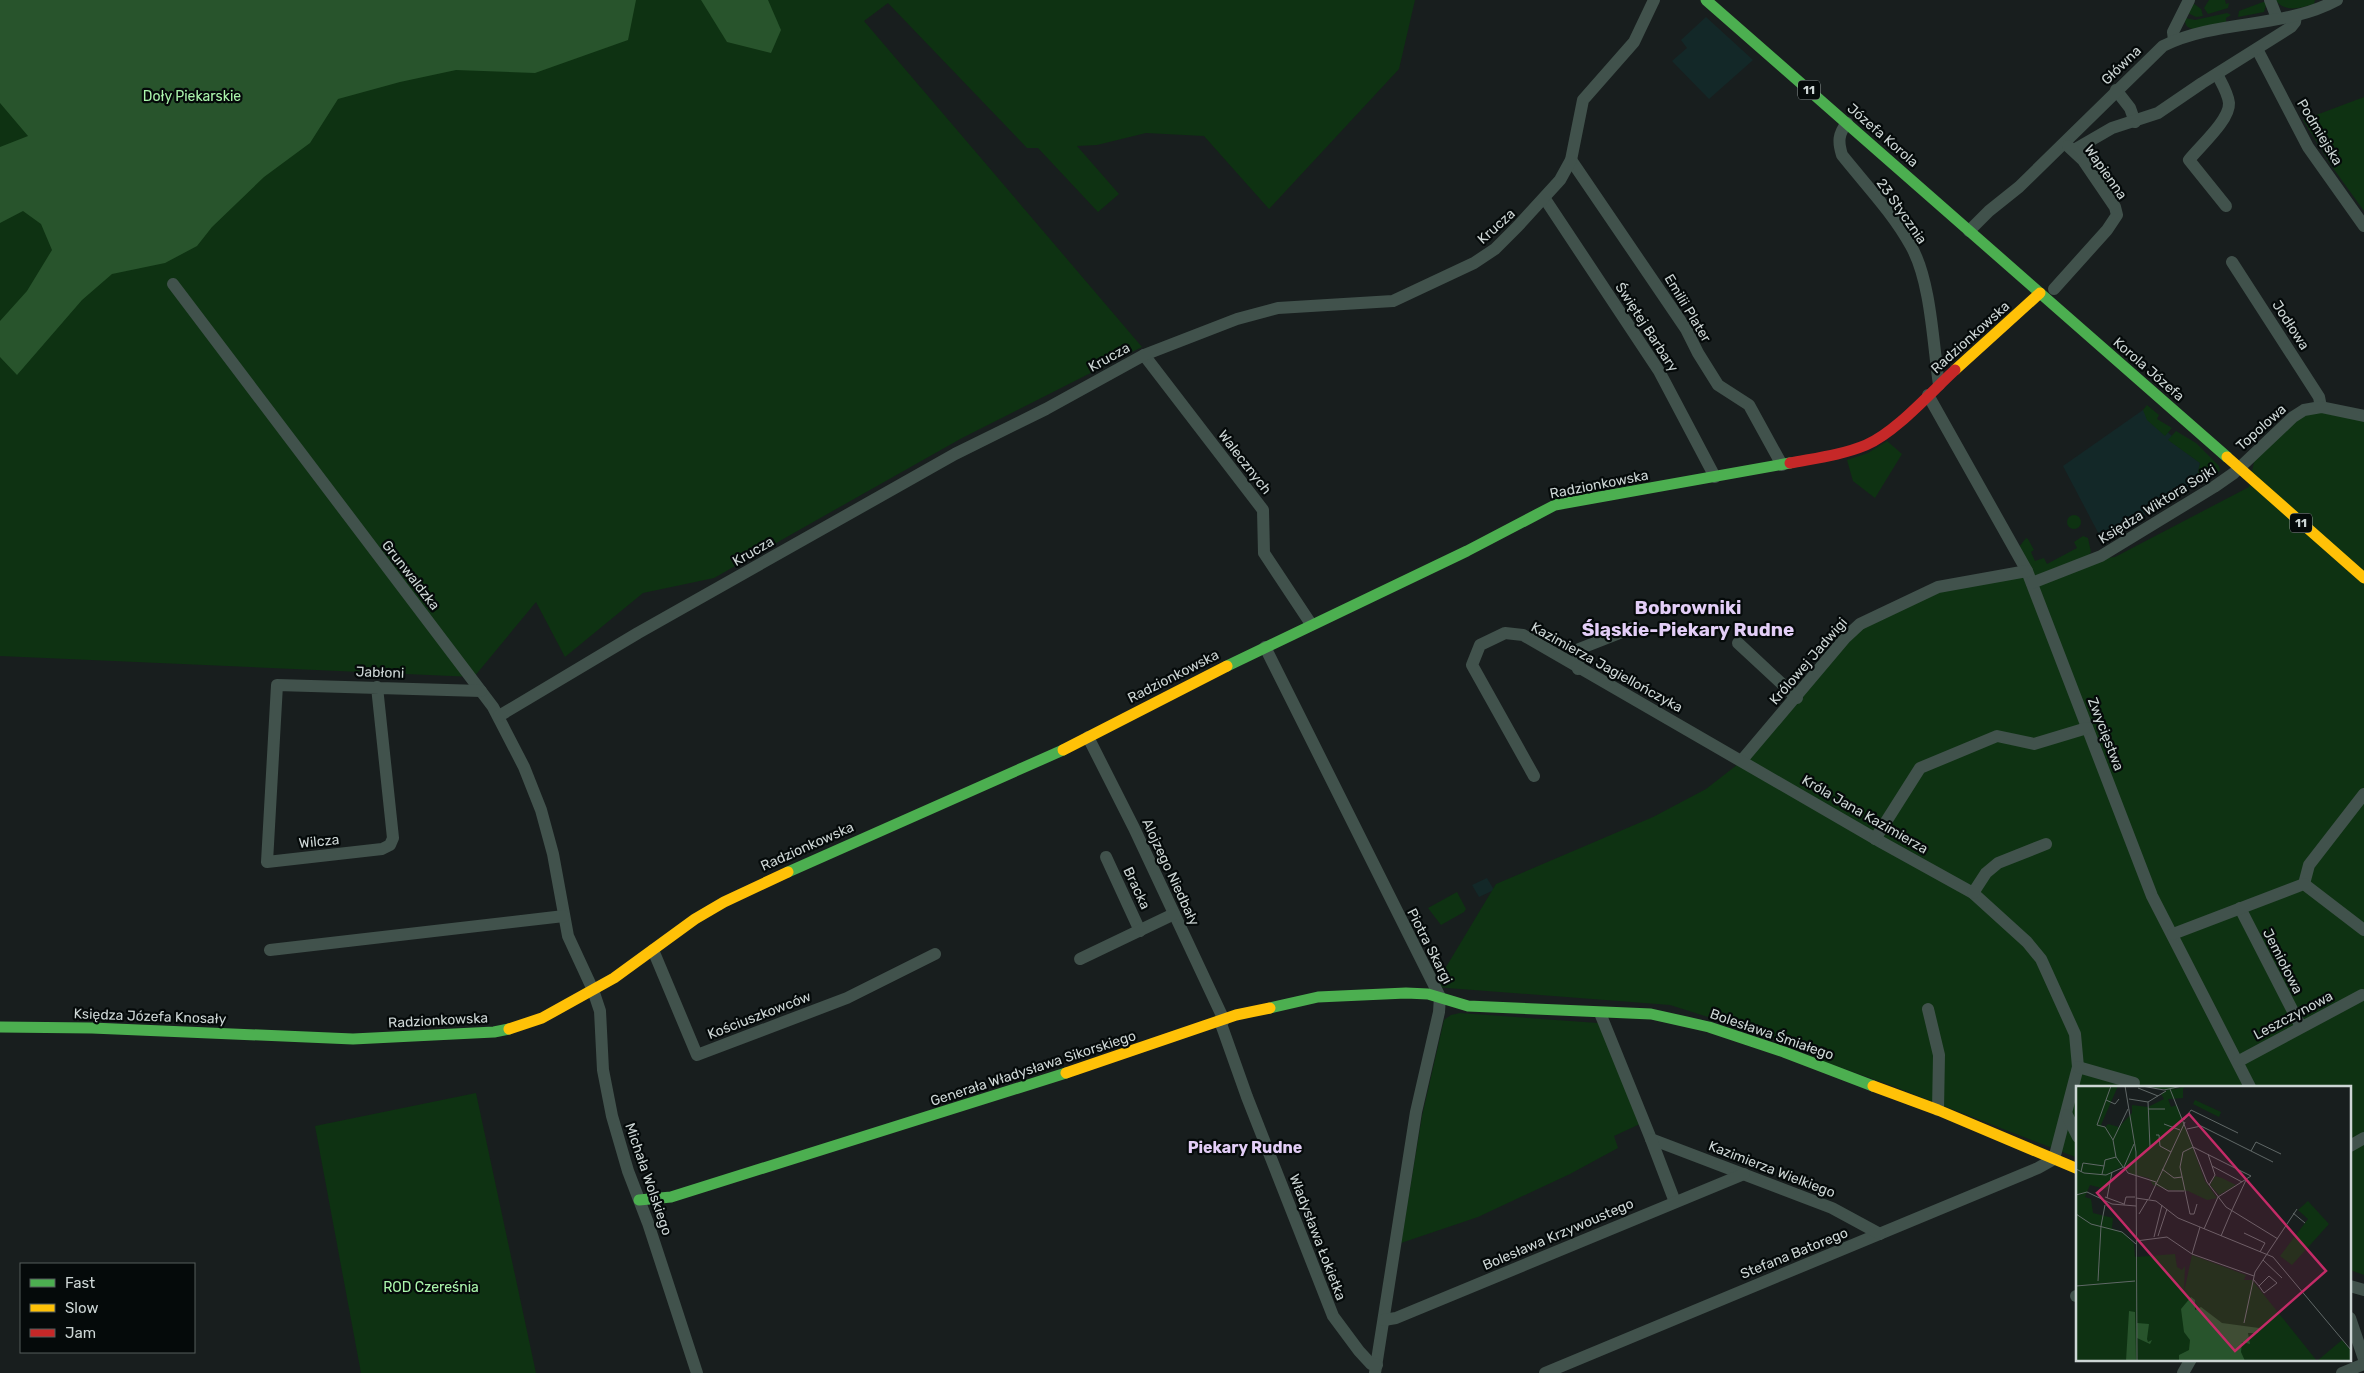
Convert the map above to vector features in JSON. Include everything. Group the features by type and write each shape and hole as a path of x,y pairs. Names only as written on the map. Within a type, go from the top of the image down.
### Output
{"main road":[{"name":"Józefa Korola","path":"1706,0 2040,293"},
{"name":"Radzionkowska","path":"298,1038 373,1038 508,1030 542,1018 593,990 695,919 755,886 1026,767 1088,737 1178,688 1467,551 1554,505 1839,454 1867,444 1887,432 2040,293"},
{"name":"Korola Józefa","path":"2040,293 2239,468"},
{"name":"11","path":"2239,468 2364,578"},
{"name":"Generała Władysława Sikorskiego","path":"640,1200 684,1193 838,1143 934,1116 1269,1006 1318,997 1406,993 1428,994 1440,998"},
{"name":"Bolesława Śmiałego","path":"1440,998 1468,1006 1652,1014 1709,1027 1784,1052 1938,1110 2076,1168"},
{"name":"Księdza Józefa Knosały","path":"0,1027 92,1028 298,1038"}],"street":[{"name":"Krucza","path":"499,716 638,633 955,454 1054,404 1144,355 1237,319 1278,308 1393,301 1474,263 1495,249 1560,180 1571,160 1583,100 1634,42 1654,0"},
{"path":"2174,40 2173,32 2189,0"},
{"path":"2270,0 2276,18"},
{"name":"Główna","path":"1969,231 1989,211 2019,188 2116,90 2163,46 2174,40 2235,25 2313,12 2337,0"},
{"path":"2074,150 2112,128 2158,114 2217,74 2291,28 2296,16"},
{"name":"Podmiejska","path":"2257,49 2308,147 2364,226"},
{"path":"2217,74 2228,100 2227,112 2189,160 2226,206"},
{"path":"2116,90 2130,108 2135,122"},
{"name":"23 Stycznia","path":"1847,123 1841,130 1838,142 1842,155 1895,222 1912,247 1920,266 1929,308 1939,385"},
{"name":"Wapienna","path":"2054,289 2107,230 2117,215 2115,207 2074,150 2064,142"},
{"name":"Emilii Plater","path":"1571,160 1686,329 1718,385 1749,405 1782,465"},
{"name":"Świętej Barbary","path":"1544,199 1659,371 1714,477"},
{"name":"Jodłowa","path":"2232,262 2319,397 2320,407"},
{"name":"Grunwaldzka","path":"172,284 499,716 524,767 541,810 553,854 564,916 574,951 593,990"},
{"name":"Walecznych","path":"1144,355 1263,510 1264,552 1311,624"},
{"name":"Zwycięstwa","path":"1928,395 2012,543 2029,577 2152,896 2239,1061 2250,1086"},
{"name":"Topolowa","path":"2239,468 2293,417 2304,410 2320,407 2364,416"},
{"name":"Księdza Wiktora Sojki","path":"2029,577 2101,556 2206,492 2239,468"},
{"name":"Królowej Jadwigi","path":"1742,760 1797,698 1846,637 1860,624 1938,587 2029,577"},
{"path":"1578,669 1579,649 1634,627"},
{"name":"Kazimierza Jagiellończyka","path":"1534,776 1472,665 1480,645 1505,633 1523,636 1578,669 1742,760"},
{"path":"1738,643 1797,698"},
{"name":"Piotra Skargi","path":"1265,647 1440,998 1439,1012 1416,1112 1376,1369"},
{"name":"Jabłoni","path":"277,685 481,691"},
{"name":"Wilcza","path":"277,685 268,862 382,849 390,845 393,838 377,687"},
{"path":"1875,839 1920,768 1997,736 2034,744 2087,728"},
{"name":"Alojzego Niedbały","path":"1088,737 1134,828 1222,1021"},
{"name":"Króla Jana Kazimierza","path":"1742,760 1875,839 1973,893 2027,942 2041,959 2075,1034 2078,1066 2054,1159"},
{"path":"2304,884 2309,865 2364,794"},
{"path":"1973,893 1986,872 1998,863 2046,844"},
{"name":"Bracka","path":"1106,858 1140,931"},
{"path":"2173,934 2304,884"},
{"path":"2304,884 2364,930"},
{"name":"Jemiołowa","path":"2240,908 2301,1028"},
{"name":"Bracka","path":"1080,959 1174,914"},
{"path":"270,950 564,916"},
{"name":"Kościuszkowców","path":"653,950 697,1055 847,998 935,954"},
{"name":"Michała Wolskiego","path":"593,990 600,1011 607,1094 628,1172 640,1200 697,1373"},
{"name":"Leszczynowa","path":"2239,1061 2362,995"},
{"path":"1928,1009 1939,1056 1938,1110"},
{"path":"1600,1013 1675,1202"},
{"name":"Władysława Łokietka","path":"1222,1021 1247,1097 1333,1316 1376,1369"},
{"path":"2078,1066 2134,1082"},
{"path":"2067,1114 2076,1133"},
{"path":"2352,1145 2364,1138"},
{"name":"Kazimierza Wielkiego","path":"1651,1139 1832,1208 1880,1234"},
{"name":"Stefana Batorego","path":"1545,1373 2038,1168 2054,1159"},
{"name":"Bolesława Krzywoustego","path":"1384,1320 1396,1318 1744,1174"},
{"path":"2352,1324 2364,1359"},
{"path":"2183,1373 2190,1360"},
{"path":"2342,1373 2364,1364"}],"shaded area":[{"path":"1706,17 1753,60 1709,99 1672,61 1687,48 1681,40"},
{"path":"2143,410 2172,436 2169,440 2200,463 2195,485 2102,540 2063,466"},
{"path":"1487,878 1494,890 1479,897 1472,885"}],"green space":[{"path":"0,0 1415,0 1399,69 1269,209 1204,136 1146,133 1097,145 1077,146 1119,194 1098,212 1038,148 1027,148 888,3 864,21 1142,347 962,438 714,578 643,593 565,657 536,602 474,677 0,656"},
{"name":"Doły Piekarskie","path":"0,0 636,0 628,40 535,73 456,70 400,82 338,99 310,143 264,177 212,227 197,246 165,263 112,274 82,300 17,375 0,357 0,321 27,291 52,250 41,224 23,211 0,223 0,147 28,136 0,103"},
{"path":"701,0 768,0 781,30 771,53 727,42"},
{"path":"2209,0 2225,0 2226,4 2229,3 2228,8 2208,14 2204,8"},
{"path":"2275,0 2315,0 2314,4 2304,7 2288,8"},
{"path":"2267,2 2264,12 2238,17 2239,11"},
{"path":"2193,3 2201,9 2203,16 2196,17 2188,13"},
{"path":"2227,13 2231,15 2226,18 2226,22 2193,29 2187,26 2185,22 2185,18 2195,20"},
{"path":"2364,97 2364,211 2333,168 2303,120"},
{"path":"2147,405 2159,415 2157,419 2172,428 2165,436 2147,420 2143,410"},
{"path":"2308,410 2364,419 2364,1275 2352,1271 2352,1086 2076,1086 2076,1157 1890,1085 1825,1062 1768,1036 1670,1005 1434,987 1496,884 1653,817 1706,789 1742,761 1861,628 1908,600 2020,569 2019,547 2026,538 2034,550 2031,552 2035,561 2044,558 2047,564 2077,548 2074,542 2083,536 2088,538 2091,552 2089,555 2074,562 2115,557 2249,487 2255,457"},
{"path":"2176,431 2196,443 2219,466 2220,470 2217,474 2195,485 2200,463 2168,440"},
{"path":"1887,441 1902,454 1875,498 1853,481 1847,460 1868,453"},
{"path":"2074,515 2079,517 2081,522 2079,527 2074,529 2069,527 2067,522 2069,517"},
{"path":"1457,892 1466,909 1441,925 1428,908"},
{"path":"1460,1013 1598,1023 1640,1124 1614,1136 1618,1148 1570,1174 1478,1217 1401,1243 1422,1116 1444,1020 1451,1015"},
{"name":"ROD Czereśnia","path":"476,1093 536,1373 361,1373 315,1126"}],"traffic: fast":[{"path":"1706,0 2227,457"},
{"path":"1227,666 1467,551 1555,505 1790,463"},
{"path":"788,872 1063,750"},
{"path":"1270,1008 1318,997 1406,993 1428,994 1468,1006 1651,1014 1709,1027 1784,1052 1873,1086"},
{"path":"0,1027 92,1028 353,1039 494,1032 509,1029"},
{"path":"639,1200 671,1197 1066,1073"}],"traffic: slow":[{"path":"1955,370 2040,293"},
{"path":"2227,457 2364,578"},
{"path":"1063,750 1227,666"},
{"path":"509,1029 542,1018 614,978 695,919 724,902 788,872"},
{"path":"1066,1073 1236,1015 1270,1008"},
{"path":"1873,1086 1938,1110 2076,1168"}],"traffic: jam":[{"path":"1790,463 1848,451 1877,439 1901,422 1955,370"}],"district":[{"name":"Bobrowniki Śląskie-Piekary Rudne","path":"1688,618"},
{"name":"Piekary Rudne","path":"1245,1147"}]}
